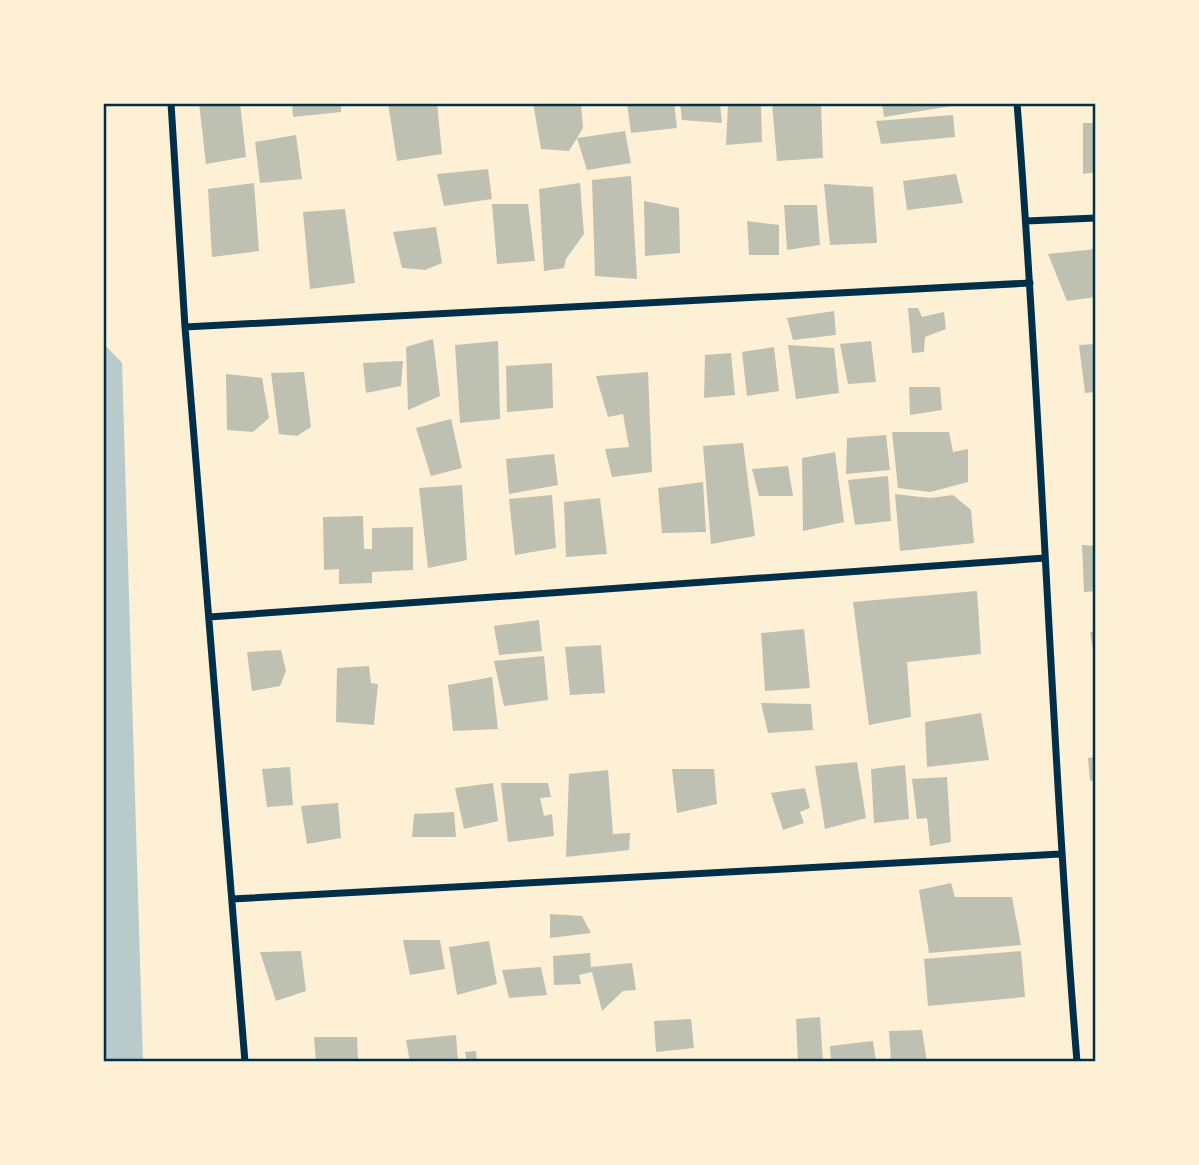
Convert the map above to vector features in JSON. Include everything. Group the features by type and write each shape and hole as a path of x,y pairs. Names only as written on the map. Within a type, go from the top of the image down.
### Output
{"street":[{"path":"171,103 185,327 245,1062"},
{"path":"1017,103 1030,283 1060,854 1077,1062"},
{"path":"1026,221 1096,218"},
{"path":"185,327 1030,283"},
{"path":"209,617 1045,558"},
{"path":"232,899 1060,854"}],"shaded area":[{"path":"103,343 122,363 143,1062 103,1062"}],"building":[{"path":"199,103 240,103 246,157 206,164"},
{"path":"292,103 341,103 341,112 293,117"},
{"path":"388,103 437,103 442,154 397,161"},
{"path":"533,103 581,103 583,128 569,151 541,149"},
{"path":"627,103 674,103 677,128 631,133"},
{"path":"680,103 720,103 722,123 682,120"},
{"path":"772,103 821,105 823,158 777,161"},
{"path":"882,103 952,103 952,106 884,117"},
{"path":"728,105 761,106 762,142 726,145"},
{"path":"953,115 955,137 881,144 876,121"},
{"path":"1083,123 1096,123 1096,172 1083,174"},
{"path":"625,131 631,163 587,170 577,138"},
{"path":"296,135 302,179 260,183 255,142"},
{"path":"488,169 492,199 444,206 437,174"},
{"path":"956,174 963,203 907,210 903,181"},
{"path":"631,176 637,279 595,276 592,180"},
{"path":"254,183 259,251 212,257 208,189"},
{"path":"580,183 584,234 566,259 564,268 544,271 539,189"},
{"path":"824,184 873,187 877,243 830,245"},
{"path":"644,201 679,208 680,253 645,256"},
{"path":"492,204 528,204 535,261 497,264"},
{"path":"784,205 817,205 820,245 787,250"},
{"path":"345,209 355,283 310,289 303,212"},
{"path":"747,221 779,225 779,255 749,255"},
{"path":"436,227 442,263 425,270 402,268 393,232"},
{"path":"1096,249 1096,297 1067,301 1048,254"},
{"path":"908,308 918,308 922,317 944,312 946,329 925,337 924,352 912,353"},
{"path":"834,311 836,335 793,340 787,318"},
{"path":"433,339 440,396 408,410 406,347"},
{"path":"498,341 500,419 460,423 455,345"},
{"path":"871,341 876,382 848,384 840,344"},
{"path":"1096,344 1096,392 1085,393 1079,345"},
{"path":"788,345 834,348 839,393 796,399"},
{"path":"774,347 779,391 747,396 742,352"},
{"path":"731,353 735,395 704,398 705,355"},
{"path":"403,361 401,386 366,393 363,363"},
{"path":"552,363 553,408 507,412 506,366"},
{"path":"304,372 311,427 297,436 279,434 271,373"},
{"path":"648,372 652,472 612,477 605,449 629,447 623,414 608,417 596,376"},
{"path":"226,374 262,378 269,418 253,432 227,430"},
{"path":"909,387 940,387 942,410 910,415"},
{"path":"451,419 462,468 431,476 416,428"},
{"path":"892,432 949,432 953,452 968,449 968,482 930,492 898,488"},
{"path":"886,435 890,470 846,474 847,438"},
{"path":"743,443 755,536 711,544 703,446"},
{"path":"835,452 844,522 803,531 802,458"},
{"path":"554,454 558,485 509,494 506,459"},
{"path":"788,466 793,496 759,496 752,469"},
{"path":"888,476 891,521 855,525 848,480"},
{"path":"703,482 706,532 662,533 658,488"},
{"path":"462,485 467,560 428,568 419,488"},
{"path":"895,494 930,498 953,495 971,510 974,543 900,551"},
{"path":"552,495 556,548 515,555 509,499"},
{"path":"600,498 607,554 566,557 564,502"},
{"path":"363,516 364,549 372,549 372,528 413,527 413,570 372,572 372,583 339,584 339,569 324,570 323,517"},
{"path":"1082,545 1096,546 1096,591 1084,592"},
{"path":"977,591 981,654 907,662 911,717 869,725 853,602"},
{"path":"539,620 542,651 499,655 494,626"},
{"path":"804,629 810,688 765,691 761,633"},
{"path":"1090,632 1096,632 1096,656 1094,656"},
{"path":"601,645 605,693 570,695 565,647"},
{"path":"281,650 286,671 280,686 252,691 247,652"},
{"path":"544,656 548,700 504,706 494,661"},
{"path":"369,666 371,683 378,684 374,725 336,722 337,668"},
{"path":"492,677 498,729 453,731 448,685"},
{"path":"761,703 811,704 813,730 768,733"},
{"path":"981,713 989,760 927,767 925,722"},
{"path":"1096,757 1096,780 1090,781 1088,758"},
{"path":"857,762 866,818 825,829 815,766"},
{"path":"905,765 909,819 874,823 871,769"},
{"path":"290,767 293,805 267,807 262,769"},
{"path":"672,769 714,769 717,804 677,813"},
{"path":"608,770 613,834 630,833 629,850 566,857 569,774"},
{"path":"947,777 951,842 930,846 927,818 917,819 912,779"},
{"path":"493,783 498,821 464,829 455,788"},
{"path":"501,783 548,783 551,797 540,798 544,816 552,814 554,836 508,842"},
{"path":"805,788 810,808 800,812 804,823 783,830 771,793"},
{"path":"338,803 341,838 307,844 301,806"},
{"path":"454,812 456,837 412,837 414,814"},
{"path":"951,883 955,897 1012,897 1021,945 929,953 919,890"},
{"path":"550,914 582,916 591,933 550,938"},
{"path":"403,940 440,940 445,969 410,975"},
{"path":"489,941 497,984 457,995 449,947"},
{"path":"301,951 306,991 276,1001 260,952"},
{"path":"1021,951 1025,997 928,1006 924,959"},
{"path":"590,953 591,967 632,963 636,990 623,991 602,1011 592,972 579,975 581,984 554,985 553,956"},
{"path":"541,967 547,995 509,998 502,970"},
{"path":"820,1017 823,1062 798,1062 796,1019"},
{"path":"691,1019 694,1048 656,1052 654,1021"},
{"path":"922,1030 927,1062 891,1062 889,1031"},
{"path":"456,1035 458,1062 410,1062 406,1040"},
{"path":"314,1037 357,1037 358,1062 316,1062"},
{"path":"873,1041 876,1062 831,1062 830,1046"},
{"path":"476,1051 477,1062 467,1062 465,1052"}]}
